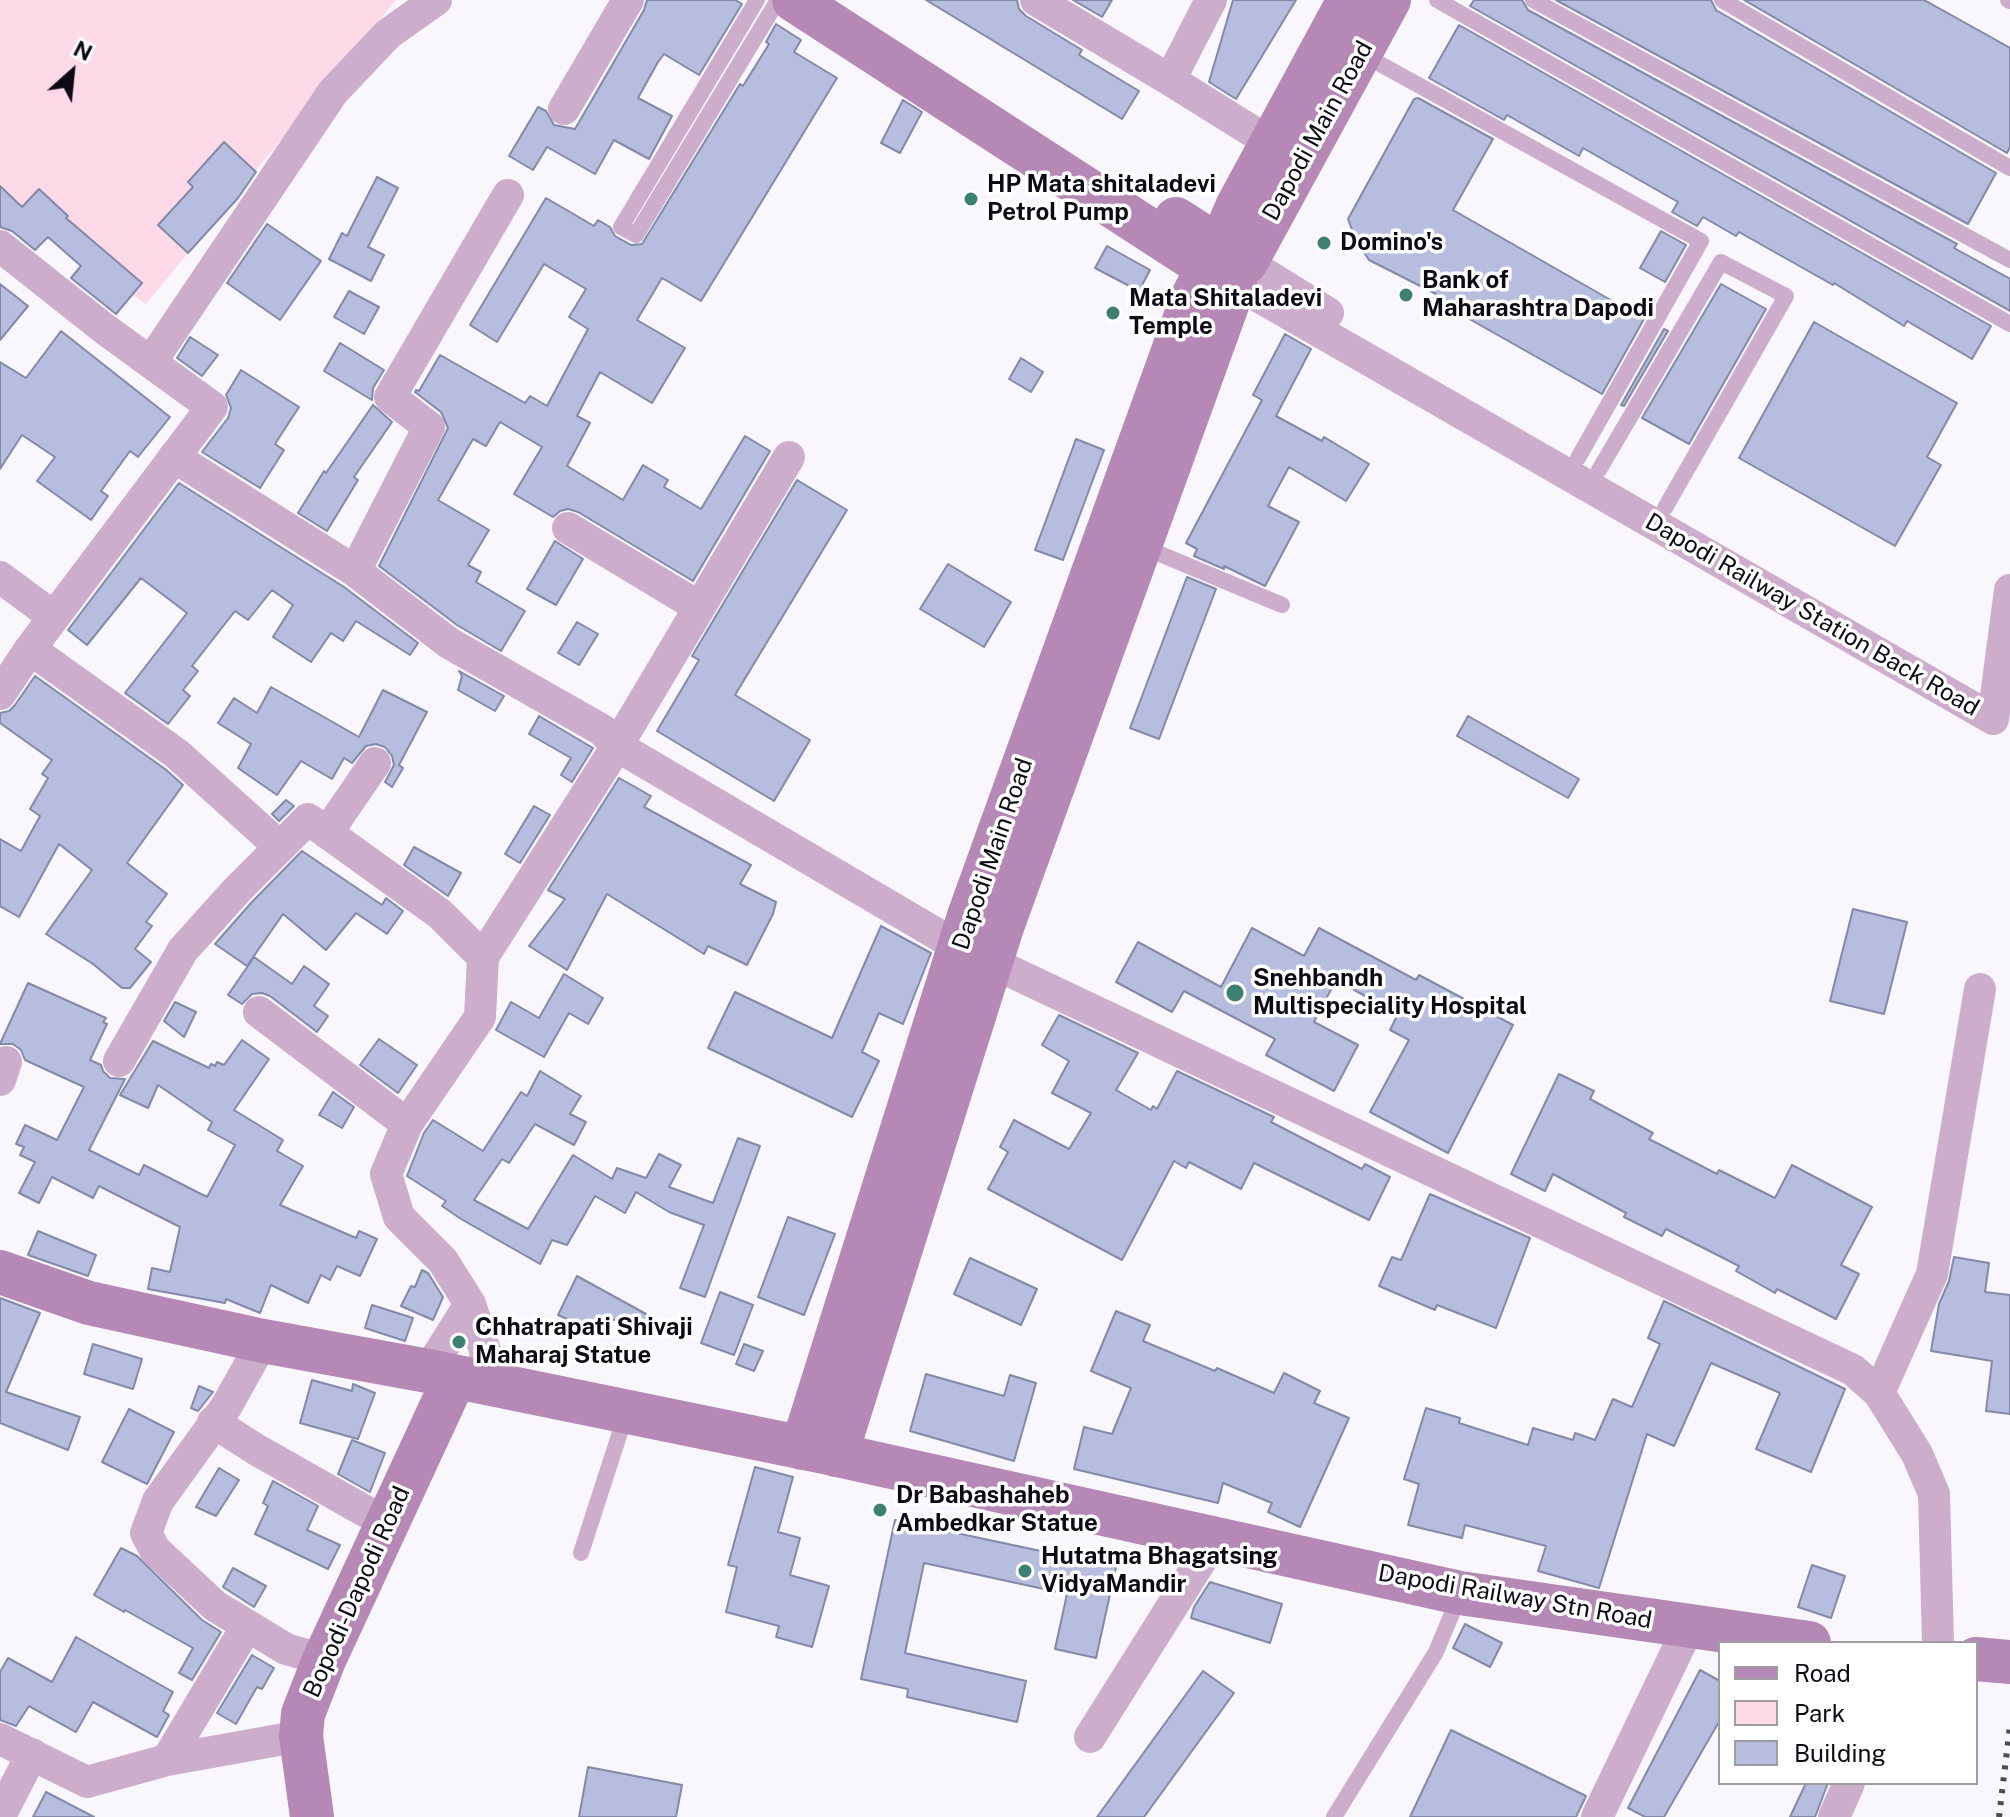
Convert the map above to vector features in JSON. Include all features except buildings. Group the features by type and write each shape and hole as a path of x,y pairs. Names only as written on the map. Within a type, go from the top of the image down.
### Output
{"main road":[{"path":"794,0 979,108 1227,265"},
{"path":"834,0 979,108"},
{"name":"Dapodi Main Road","path":"975,954 1140,546 1227,265 1237,207 1349,0"},
{"name":"Dapodi Main Road","path":"819,1451 975,954 1193,296 1227,265 1360,53 1389,0"},
{"name":"Dapodi Railway Stn Road","path":"0,1272 89,1303 263,1341 819,1451 1460,1593 1795,1641"},
{"name":"Bopodi-Dapodi Road","path":"312,1817 301,1736 303,1714 386,1523 457,1377"},
{"path":"1978,1659 2010,1662"}],"street":[{"path":"151,362 333,92 388,34 436,0"},
{"path":"564,109 628,0"},
{"path":"1036,0 1271,143"},
{"path":"1170,80 1211,0"},
{"path":"355,571 429,427 390,397 508,195"},
{"path":"0,246 212,407 30,649 0,694"},
{"name":"Dapodi Railway Station Back Road","path":"1227,265 1350,327 1996,696 1993,719 1227,265"},
{"path":"174,457 355,571 449,643 602,730 617,746 975,954 1853,1370 1879,1393 1917,1454 1934,1494 1938,1641"},
{"path":"457,1377 485,1350 470,1304 443,1261 399,1217 386,1174 407,1124 480,1017 483,957 617,746 789,457"},
{"path":"568,528 699,607"},
{"path":"0,577 54,617"},
{"path":"1996,696 2010,590"},
{"path":"30,649 177,754 280,847"},
{"path":"327,833 375,763"},
{"path":"119,1061 183,950 308,819 440,914 483,957"},
{"path":"1879,1393 1932,1274 1980,989"},
{"path":"259,1012 407,1124"},
{"path":"457,1377 470,1304"},
{"path":"263,1341 226,1407 158,1501 146,1533 165,1561 215,1606 286,1649 324,1660"},
{"path":"213,1422 386,1523"},
{"path":"1090,1737 1215,1538"},
{"path":"167,1760 247,1626"},
{"path":"1597,1817 1689,1626"},
{"path":"0,1739 87,1782 167,1760 301,1736"},
{"path":"0,1816 32,1754"},
{"path":"1834,1817 1848,1785"}],"lane":[{"path":"757,0 621,227 636,235 778,0"},
{"path":"1437,0 2010,324"},
{"path":"1533,0 2010,260"},
{"path":"1722,0 2010,168"},
{"path":"1360,53 1701,241 1588,464"},
{"path":"1588,464 1721,262 1786,296 1665,508"},
{"path":"1140,546 1282,605"},
{"path":"581,1553 627,1412"},
{"path":"1334,1817 1436,1652 1460,1593"}],"green space":[{"path":"0,0 396,0 146,304 0,201"}],"railway":[{"path":"1999,1817 2010,1726"}],"place":[{"name":"HP Mata shitaladevi Petrol Pump","path":"971,199"},
{"name":"Domino's","path":"1324,243"},
{"name":"Bank of Maharashtra Dapodi","path":"1406,295"},
{"name":"Mata Shitaladevi Temple","path":"1113,313"},
{"name":"Snehbandh Multispeciality Hospital","path":"1235,993"},
{"name":"Chhatrapati Shivaji Maharaj Statue","path":"459,1342"},
{"name":"Dr Babashaheb Ambedkar Statue","path":"880,1510"},
{"name":"Hutatma Bhagatsing VidyaMandir","path":"1025,1571"}]}
